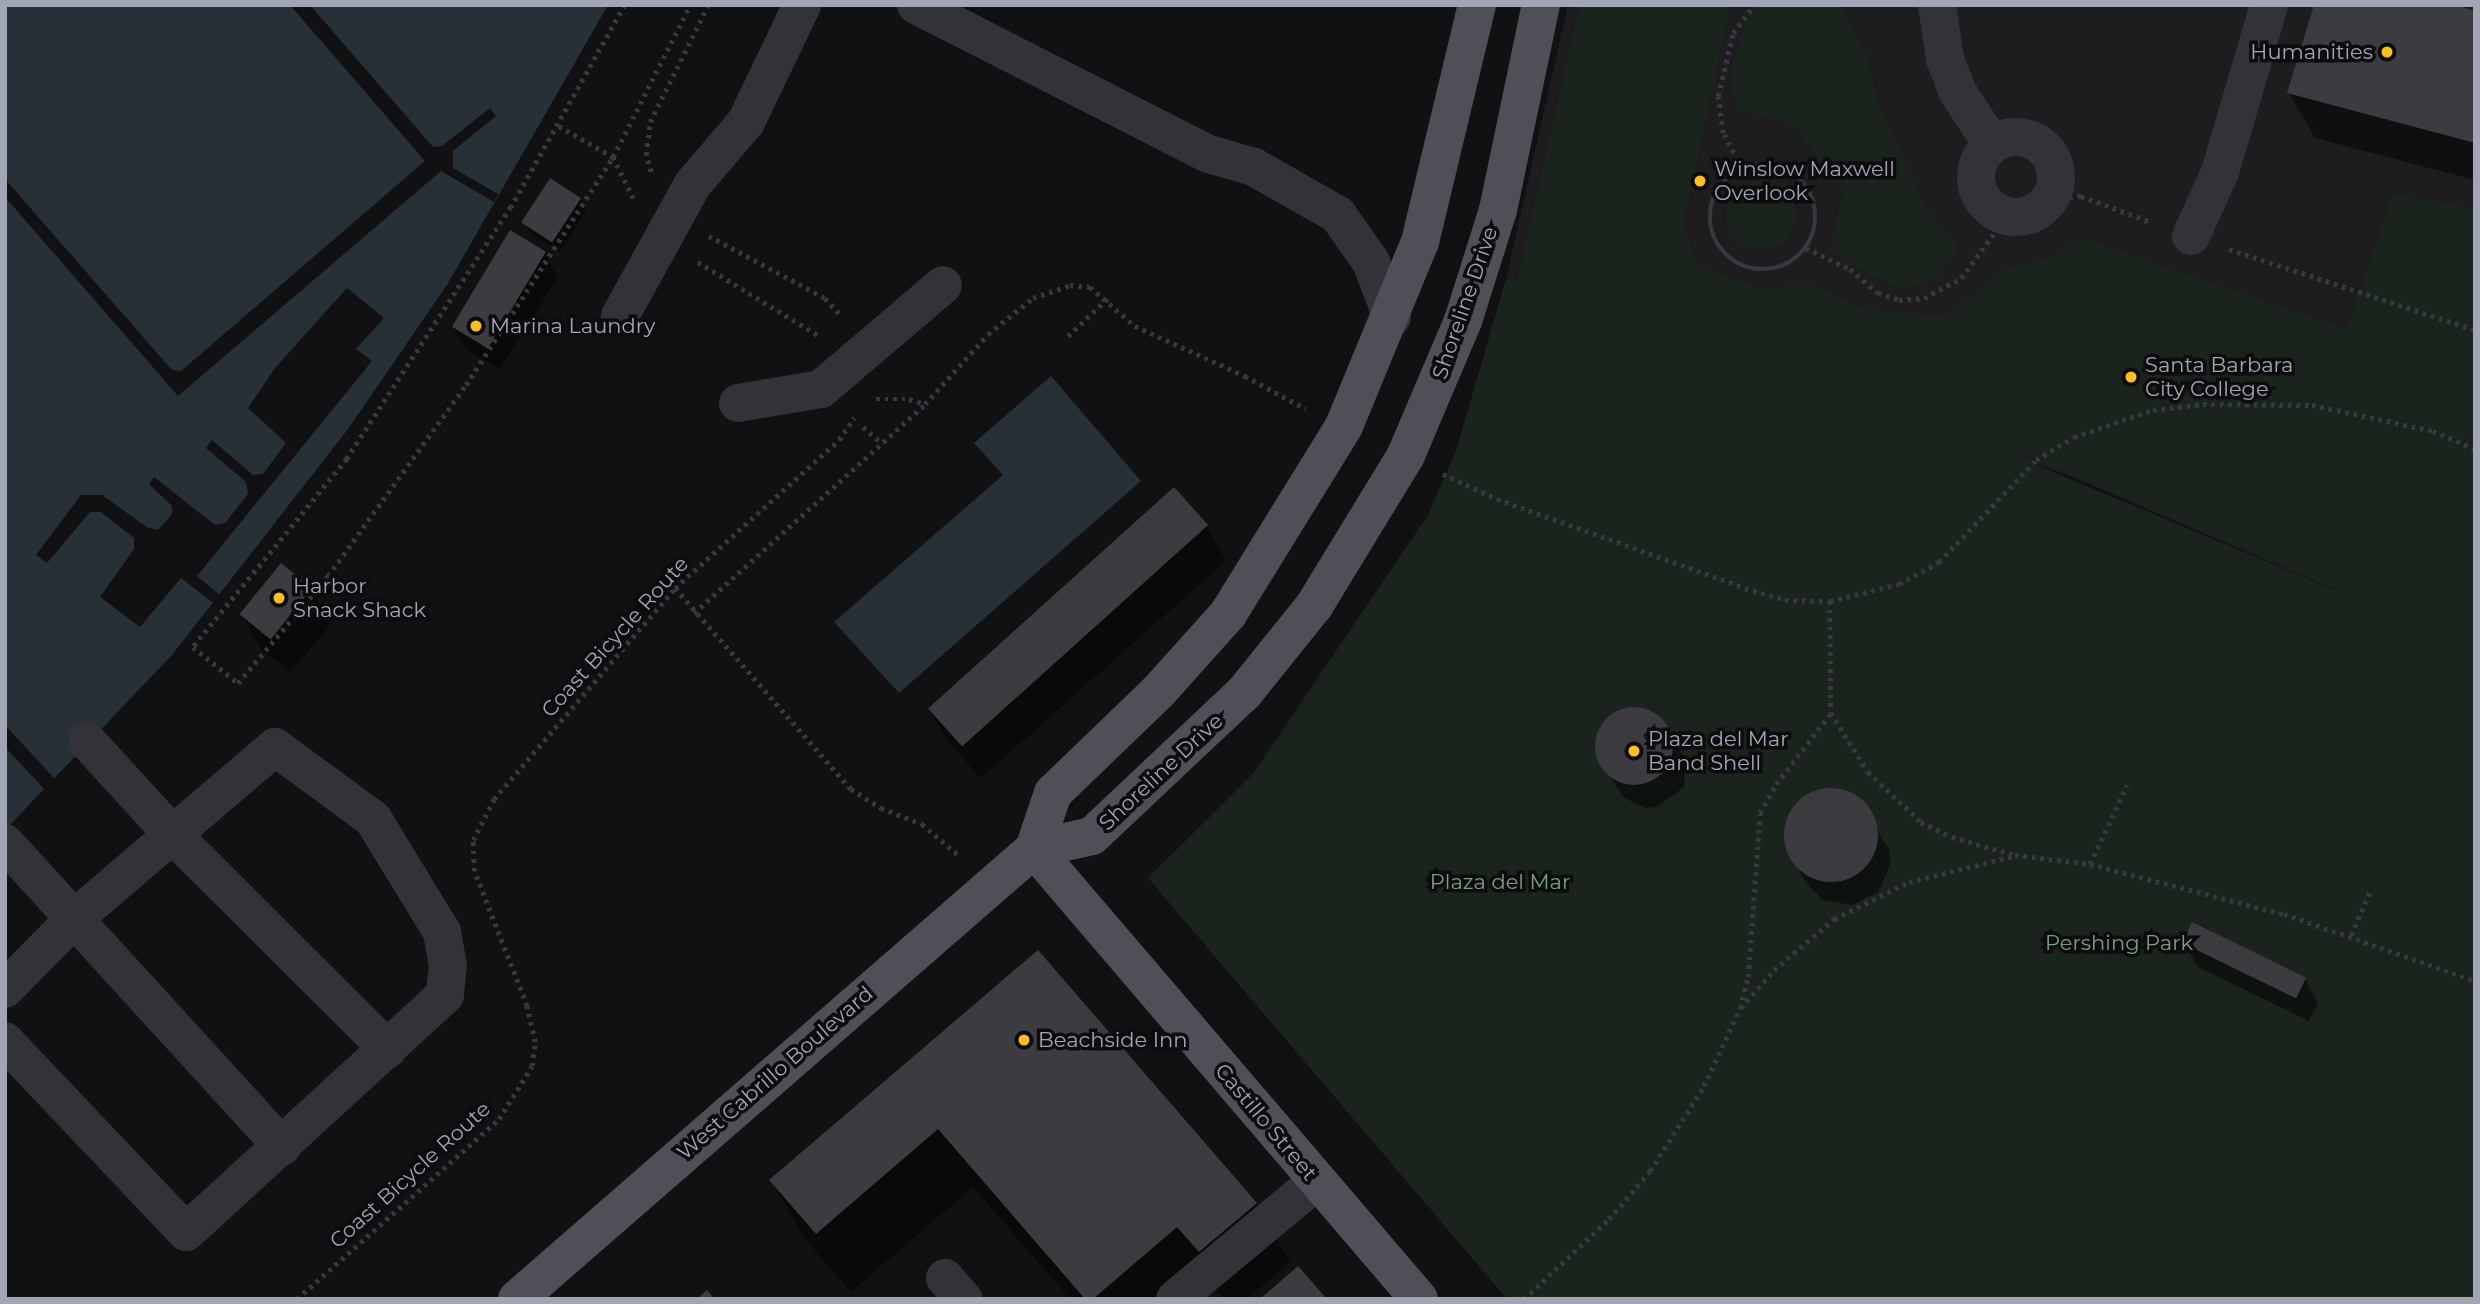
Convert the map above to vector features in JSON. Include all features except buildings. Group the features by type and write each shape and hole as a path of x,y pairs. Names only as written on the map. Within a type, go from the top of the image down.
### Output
{"main road":[{"path":"1034,849 1053,793 1158,692 1228,614 1295,512 1344,426 1392,317 1442,165 1477,5"},
{"name":"Shoreline Drive","path":"1034,849 1092,836 1202,735 1244,693 1314,606 1360,536 1406,456 1463,321 1498,209 1541,5"},
{"name":"Castillo Street","path":"1034,849 1316,1182 1419,1299"},
{"name":"West Cabrillo Boulevard","path":"517,1299 1034,849"}],"lane":[{"path":"620,316 693,184 746,122 802,5"},
{"path":"916,5 1209,154 1254,167 1338,215 1371,261 1392,317"},
{"path":"1937,5 1945,59 1953,80 1992,144"},
{"path":"2191,236 2220,172 2269,5"},
{"path":"2018,137 2043,146 2056,170 2052,197 2032,214 2006,217 1984,202 1975,178 1982,153 1992,144 2018,137"},
{"path":"738,403 821,389 943,285"},
{"path":"87,741 170,833 388,1049"},
{"path":"5,989 76,917 170,833 275,747 373,819 442,932 448,965 445,995 186,1232 5,1041"},
{"path":"5,843 76,917 282,1146"},
{"path":"1175,1299 1316,1182"}],"path":[{"path":"625,5 559,126 452,301 346,459 193,647 238,683 398,483 613,157 690,5"},
{"path":"708,5 650,122 646,155 656,188 677,214 694,228 825,298 846,321 862,353 864,399 909,399 925,404"},
{"path":"1741,168 1723,133 1718,96 1721,70 1733,33 1754,5"},
{"path":"559,126 613,157 637,206"},
{"path":"1776,165 1805,184 1816,216 1806,248 1777,269 1742,266 1727,257 1710,225 1710,207 1727,177 1741,168 1776,165"},
{"path":"2052,197 2081,196 2191,236 2475,330"},
{"path":"1806,248 1850,270 1878,293 1899,300 1924,298 1961,278 2006,217"},
{"path":"687,256 820,336 823,348"},
{"path":"694,613 883,444 925,404 988,334 1048,289 1090,287 1135,326 1312,411"},
{"path":"1068,335 1107,299"},
{"name":"Coast Bicycle Route","path":"297,1299 499,1119 520,1090 532,1066 535,1042 527,1006 474,871 473,840 494,799 675,587 839,440 864,399"},
{"path":"1432,468 1497,499 1745,588 1785,600 1830,601 1899,584 1939,562 2036,460 2074,437 2153,410 2238,403 2312,405 2433,430 2475,449"},
{"path":"863,427 883,444"},
{"path":"675,587 694,613 851,789 946,840"},
{"path":"1830,601 1831,713 1868,772 1913,815 1952,836 2015,855 2090,864 2351,935 2475,981"},
{"path":"1524,1299 1609,1219 1650,1171 1704,1086 1740,1008 1753,944 1752,869 1760,813 1776,784 1831,713"},
{"path":"2090,864 2127,785"},
{"path":"1740,1008 1774,970 1833,919 1909,881 2015,855"},
{"path":"2351,935 2370,891"}],"shaded area":[{"path":"5,5 608,5 447,285 348,429 172,655 5,830"},
{"name":"Santa Barbara City College","path":"1568,5 2475,5 2475,650 2070,476 1506,279"},
{"path":"1051,376 1141,481 899,693 834,622 1003,475 974,443"}],"green space":[{"path":"1580,5 1730,5 1683,226 1699,266 1756,288 1814,285 1865,309 1945,317 2004,269 2047,259 2078,237 2347,330 2393,194 2475,208 2475,1299 1507,1299 1148,878 1252,775 1428,515 1456,451 1506,279 1517,282","holes":["2024,454 2423,627 2020,458"]},
{"path":"1756,5 1840,5 1868,56 1876,99 1928,210 1958,246 1955,256 1934,280 1898,288 1853,265 1831,245 1843,191 1792,123 1738,110 1729,73 1749,11"},
{"path":"1768,180 1781,186 1790,195 1794,201 1794,229 1786,240 1775,248 1754,250 1736,240 1728,229 1726,208 1736,190 1747,182"}],"pier":[{"path":"290,5 310,5 433,147 442,146 490,108 496,116 453,151 453,168 498,194 494,202 441,171 178,396 5,197 5,179 172,370 181,371 425,161"},
{"path":"347,288 384,318 356,349 372,361 197,576 222,597 216,605 181,578 140,627 100,597 134,549 134,538 101,512 90,512 47,563 36,555 81,495 102,495 148,528 158,530 172,514 172,506 149,484 154,477 215,525 225,523 248,494 246,482 206,448 212,440 253,475 263,474 286,443 248,408 275,368"},
{"path":"5,725 56,780 46,791 5,747"}],"place":[{"name":"Humanities","path":"2387,52"},
{"name":"Winslow Maxwell Overlook","path":"1700,181"},
{"name":"Marina Laundry","path":"476,326"},
{"name":"Santa Barbara City College","path":"2131,377"},
{"name":"Harbor Snack Shack","path":"279,598"},
{"name":"Plaza del Mar Band Shell","path":"1634,751"},
{"name":"Beachside Inn","path":"1024,1040"}],"park label":[{"name":"Plaza del Mar","path":"1500,882"},
{"name":"Pershing Park","path":"2119,943"}]}
